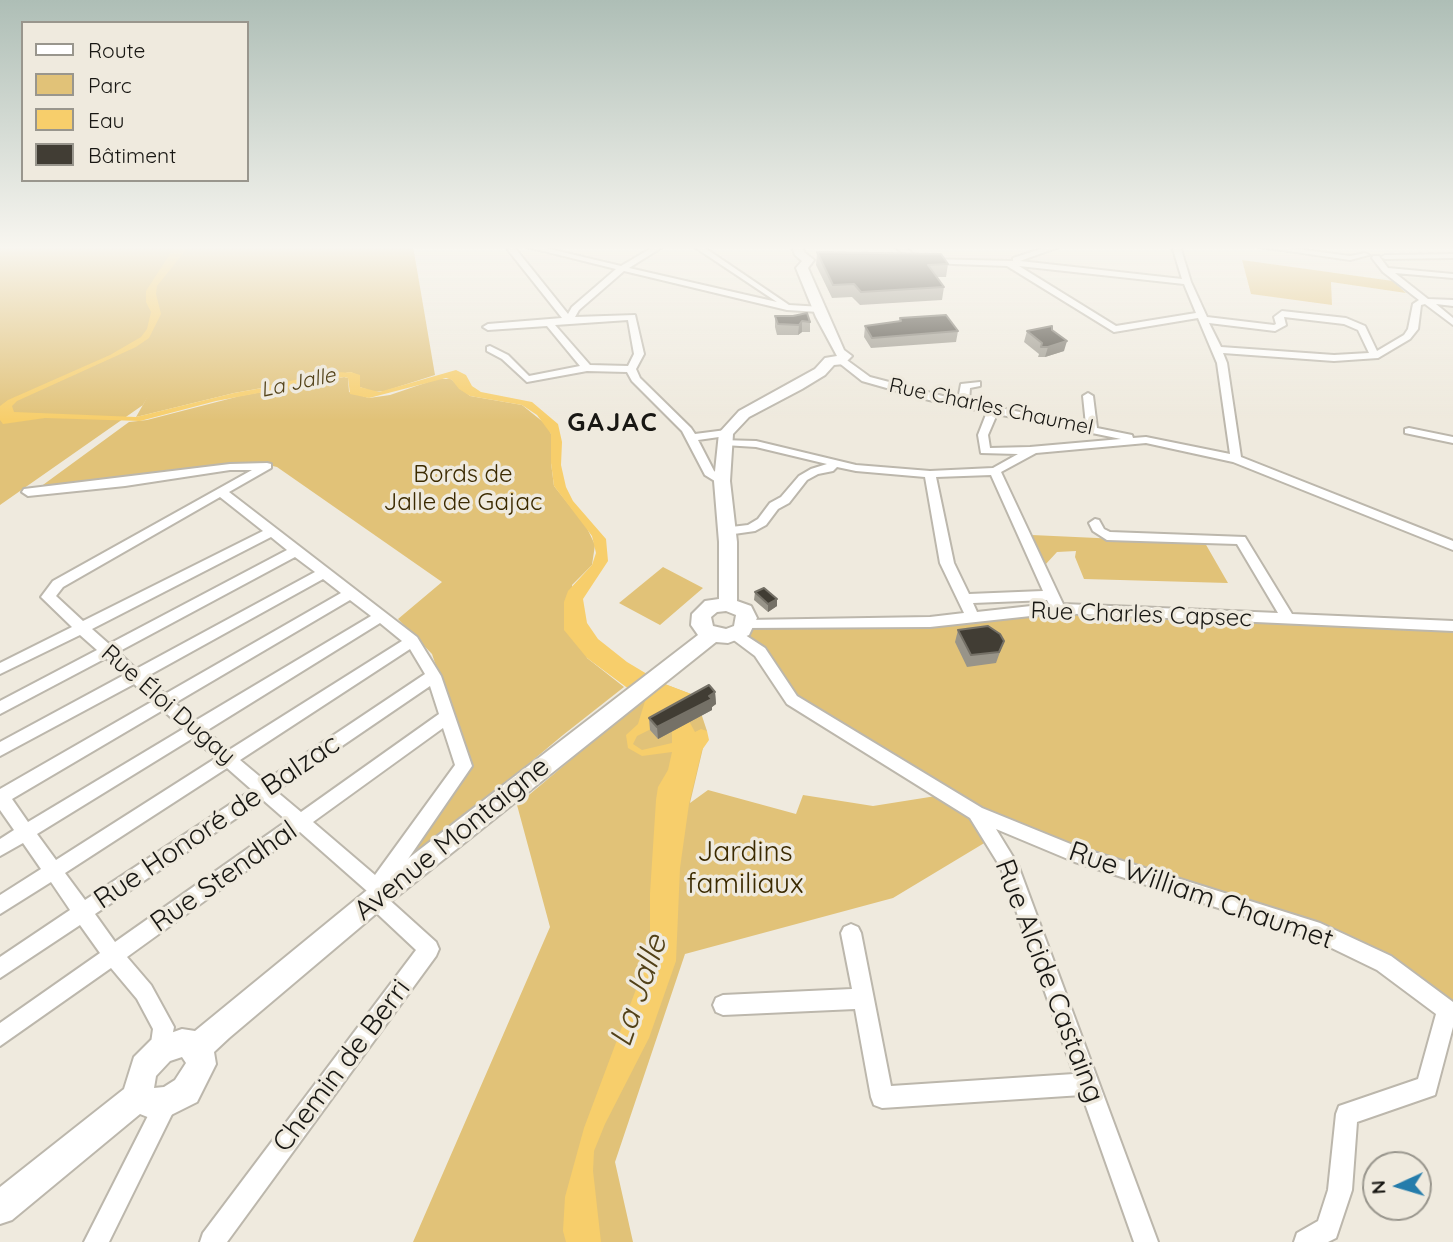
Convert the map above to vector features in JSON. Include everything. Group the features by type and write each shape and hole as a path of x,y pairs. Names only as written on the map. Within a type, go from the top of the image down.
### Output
{"main road":[{"path":"728,604 727,531 722,481 725,437 744,414 820,372 835,356 814,304"},
{"path":"728,604 744,611 741,630 728,636 712,634 701,625 702,614 712,606 728,604"},
{"name":"Avenue Montaigne","path":"197,1049 376,894 712,634"},
{"path":"0,1208 153,1099 177,1098 193,1082 201,1064 197,1049 191,1044 182,1043 161,1050 144,1067 139,1077 153,1099"}],"street":[{"path":"554,304 569,320"},
{"path":"569,320 581,304"},
{"path":"774,304 815,309"},
{"path":"784,304 787,307"},
{"path":"1074,304 1114,329 1201,317 1275,328 1281,325 1278,317 1282,314 1353,322 1362,328 1375,356"},
{"path":"1196,304 1223,363 1236,459"},
{"path":"1217,350 1334,358 1375,356 1408,337 1413,329 1417,304"},
{"path":"1430,304 1453,322"},
{"path":"488,327 632,317 639,354 631,369"},
{"path":"549,323 587,368"},
{"path":"490,349 506,357 527,379 587,368 631,369"},
{"name":"Rue Charles Chaumel","path":"835,356 866,379 963,405 1236,459 1453,546"},
{"path":"631,369 636,379 687,430 709,473 722,481"},
{"path":"963,405 965,386 976,384"},
{"path":"1088,396 1092,430"},
{"path":"993,411 983,435 985,451 1033,450 1146,440"},
{"path":"1409,431 1453,440"},
{"path":"691,438 725,437 865,469 930,474 995,471 1033,450"},
{"path":"727,531 751,528 762,522 774,506 785,500 803,478 815,471 830,469 835,463"},
{"path":"28,492 230,467 267,466 222,493 412,641 433,676 464,766 376,894"},
{"path":"965,599 1056,602 995,471"},
{"path":"930,474 947,563 973,618"},
{"name":"Rue Éloi Dugay","path":"222,493 58,584 48,597 194,730 230,758 376,894"},
{"path":"1094,523 1099,531 1107,536 1241,540 1289,620"},
{"path":"0,669 272,531"},
{"path":"0,708 296,551"},
{"path":"0,750 323,573"},
{"path":"161,1050 164,1027 144,992 113,956 28,832 0,797 351,593"},
{"name":"Rue Charles Capsec","path":"741,630 930,622 973,618 1056,602 1289,620 1453,626"},
{"path":"0,848 381,616"},
{"name":"Rue Alcide Castaing","path":"741,630 760,652 792,700 976,813 1009,865 1146,1242"},
{"path":"0,905 412,641"},
{"name":"Rue Honoré de Balzac","path":"0,968 433,676"},
{"name":"Rue Stendhal","path":"0,1036 447,717"},
{"name":"Rue William Chaumet","path":"976,813 1075,853 1313,929 1384,963 1450,1013"},
{"name":"Chemin de Berri","path":"212,1242 429,949 376,894"},
{"path":"851,933 882,1097 1090,1084"},
{"path":"723,1005 863,999"},
{"path":"1306,1242 1326,1228 1340,1191 1347,1114 1427,1087 1450,1013"},
{"path":"96,1242 153,1099"}],"green space":[{"path":"0,304 423,304 435,375 374,392 360,387 360,377 351,372 234,393 136,417 143,405 0,505"},
{"name":"Bords de Jalle de Gajac","path":"348,378 349,392 369,398 390,395 437,379 451,379 470,396 522,405 548,426 551,434 554,486 586,526 595,545 592,565 572,585 587,658 624,687 398,873 468,762 432,654 398,619 442,582 277,467 256,462 36,490 129,422 147,420 240,396"},
{"path":"1032,535 1205,543 1228,583 1084,579 1075,557 1076,551 1057,552 1045,565"},
{"path":"663,567 703,588 660,625 619,603"},
{"path":"1048,608 1453,626 1453,1015 1384,963 1017,831 792,700 747,643 742,630 746,625 930,622"},
{"name":"Jardins familiaux","path":"662,683 691,694 698,704 707,731 690,803 708,790 796,814 803,795 873,806 936,796 970,817 986,842 893,898 685,954 615,1162 633,1242 413,1242 550,927 517,805"}],"water":[{"path":"147,304 158,304 161,314 149,338 136,347 17,401 12,406 14,412 136,417 234,393 351,372 360,375 360,387 379,392 456,370 466,375 472,386 481,392 532,402 558,424 562,442 561,465 566,487 573,501 606,539 608,561 583,599 587,623 598,639 627,662 662,683 691,694 696,700 684,712 695,732 701,729 707,731 709,740 702,750 689,804 680,868 676,961 649,1038 594,1151 593,1171 601,1242 566,1242 563,1231 565,1197 584,1128 650,952 650,893 656,800 658,787 668,770 672,752 642,756 628,748 626,735 638,724 645,701 587,658 564,630 564,602 568,591 592,565 596,553 592,536 554,486 551,434 537,415 522,405 470,396 446,378 369,398 350,394 348,378 344,377 216,401 140,421 45,418 3,424 0,420 0,406 8,400 110,355 141,337 147,329 151,312","holes":["667,721 672,732 672,743 642,750 633,744 637,736"]}],"building":[{"path":"807,313 810,322 802,321 799,325 778,324 775,316 793,316"},
{"path":"946,315 958,331 872,338 865,326 901,321 900,318"},
{"path":"1052,326 1052,330 1067,341 1041,347 1042,343 1027,331"},
{"path":"764,588 777,599 768,604 755,592"},
{"path":"988,626 1000,634 1004,641 999,652 971,655 958,630"},
{"path":"709,685 715,692 709,696 712,699 657,727 649,718"}],"waterway":[{"name":"La Jalle","path":"268,387 333,373 350,374"},
{"name":"La Jalle","path":"638,986 648,961"}],"district":[{"name":"GAJAC","path":"613,423"}]}
